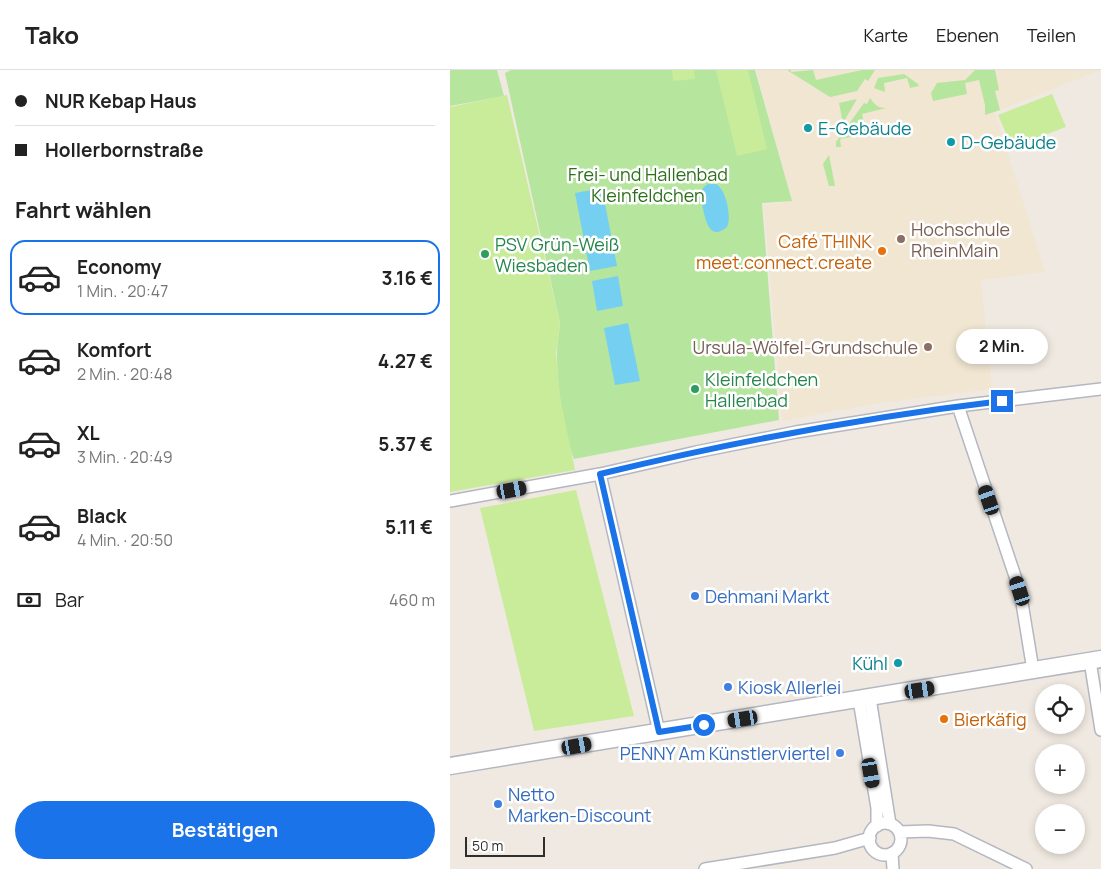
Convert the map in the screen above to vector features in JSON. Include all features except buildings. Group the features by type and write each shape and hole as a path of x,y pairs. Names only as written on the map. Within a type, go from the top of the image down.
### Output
{"main road":[{"path":"450,766 1095,660"}],"street":[{"path":"450,501 600,474 796,432 958,406 1101,389"},
{"path":"958,406 1020,591 1033,670"},
{"path":"600,474 659,732"},
{"path":"1095,660 1101,730"},
{"path":"865,699 890,824"},
{"path":"865,699 877,826"},
{"path":"871,843 871,833 877,826 884,824 894,826 900,837 898,848 887,854"},
{"path":"900,837 929,836 940,832 961,837 1026,869"},
{"path":"706,869 871,843 887,854 893,869"},
{"path":"885,869 887,854"}],"shaded area":[{"name":"Hochschule RheinMain","path":"756,70 1101,70 995,112 1045,272 981,280 992,389 879,403 782,421 764,205 792,201"}],"green space":[{"path":"450,70 497,70 504,96 450,106"},
{"name":"Frei- und Hallenbad Kleinfeldchen","path":"511,70 755,70 792,201 762,203 779,420 574,459 567,435 559,393 557,354 560,323 505,73"},
{"path":"672,70 694,70 695,79 673,81"},
{"path":"716,70 748,70 767,149 737,156"},
{"path":"787,70 791,70 791,72 813,70 816,80 862,70 875,70 868,81 865,79 857,91 830,97"},
{"path":"975,70 995,70 999,90 995,91 1000,110 985,115 985,105 979,80 965,83 967,94 933,101 931,93 937,83 965,80"},
{"path":"904,74 919,86 910,88 907,78 884,83 885,92 874,88 878,78"},
{"path":"1052,94 1066,127 1012,147 998,115"},
{"path":"507,95 560,323 556,354 560,397 575,470 450,492 450,107"},
{"path":"870,98 877,106 886,108 862,114 866,134 840,139 841,147 836,147 836,142 864,103 867,104"},
{"path":"857,99 843,123 839,103"},
{"path":"829,155 835,186 829,186 823,164"},
{"path":"576,490 634,716 534,731 480,508"}],"water":[{"path":"708,184 716,184 720,187 725,197 729,217 727,227 721,231 716,232 710,228 704,214 701,195 702,190"},
{"path":"602,188 617,266 590,271 575,193"},
{"path":"618,276 623,306 597,311 592,281"},
{"path":"628,323 640,381 615,385 604,328"}],"place":[{"name":"E-Gebäude","path":"808,128"},
{"name":"D-Gebäude","path":"951,142"},
{"name":"Hochschule RheinMain","path":"901,239"},
{"name":"Café THINK meet.connect.create","path":"882,251"},
{"name":"PSV Grün-Weiß Wiesbaden","path":"485,254"},
{"name":"Ursula-Wölfel-Grundschule","path":"928,347"},
{"name":"Kleinfeldchen Hallenbad","path":"695,389"},
{"name":"Dehmani Markt","path":"695,596"},
{"name":"Kühl","path":"898,663"},
{"name":"Kiosk Allerlei","path":"728,687"},
{"name":"Bierkäfig","path":"944,719"},
{"name":"PENNY Am Künstlerviertel","path":"840,753"},
{"name":"Netto Marken-Discount","path":"498,804"}],"route":[{"path":"704,725 659,732 600,474 796,432 958,406 1002,401"}]}
